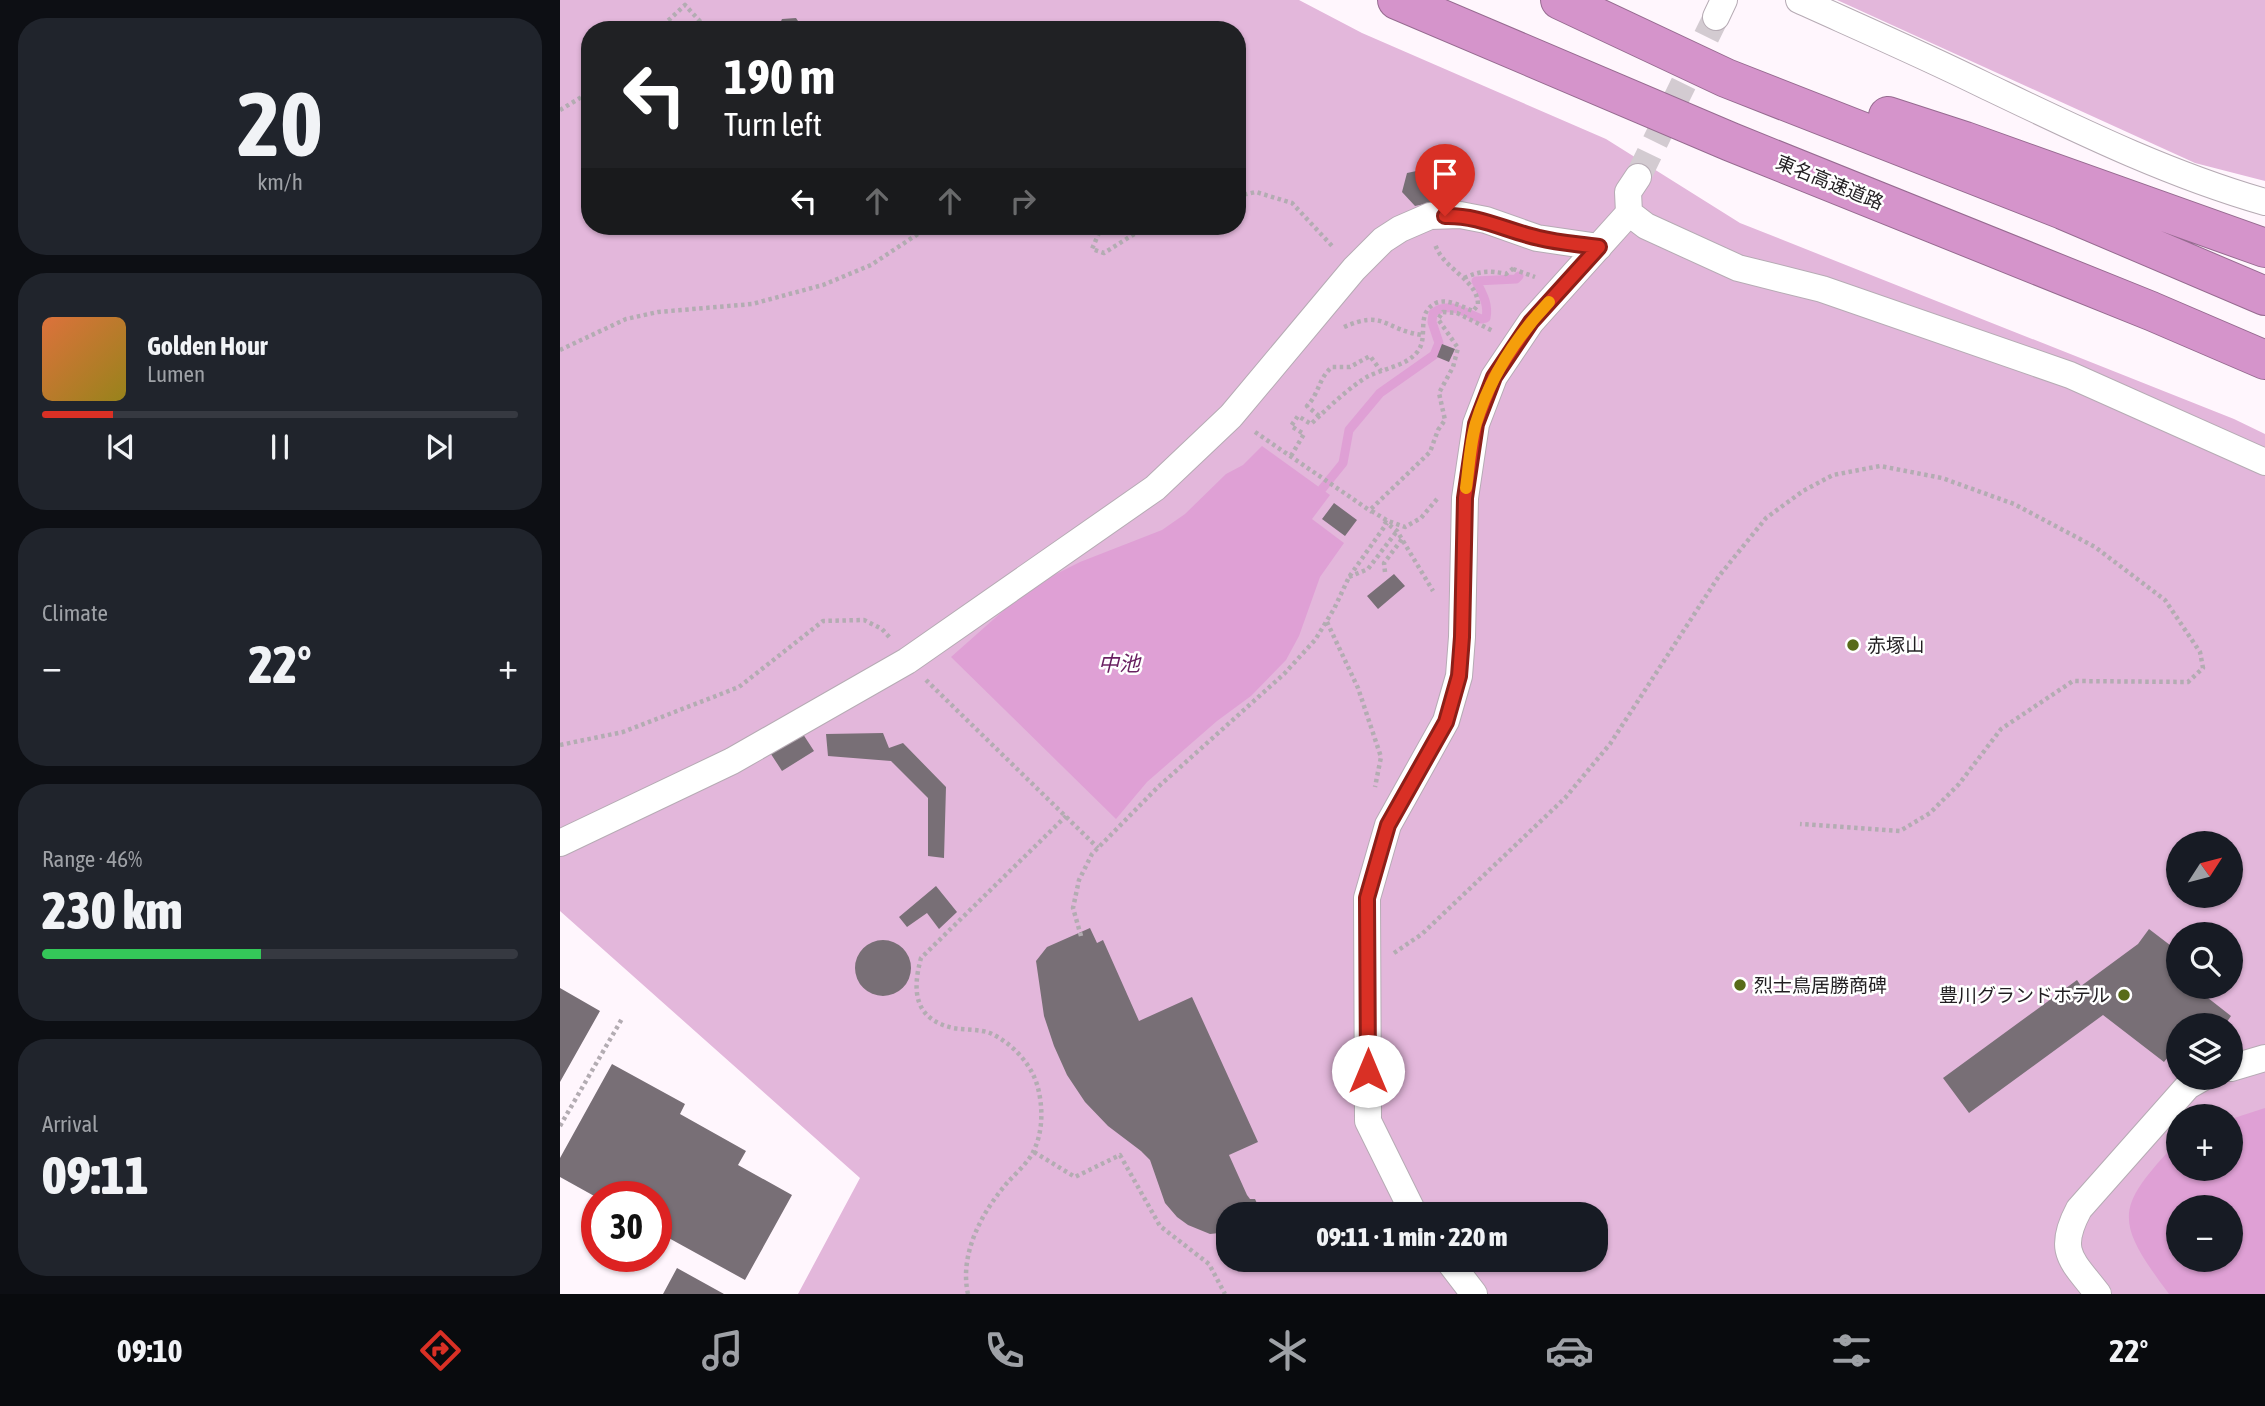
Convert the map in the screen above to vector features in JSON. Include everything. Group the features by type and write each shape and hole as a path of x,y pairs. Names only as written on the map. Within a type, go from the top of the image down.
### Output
{"highway":[{"name":"東名高速道路","path":"1397,0 1731,142 2265,360"},
{"path":"1560,0 1726,78 2063,210 2265,296"},
{"path":"1726,78 1839,101 1965,141 2265,248"}],"street":[{"path":"1799,0 2132,155 2227,191 2265,202"},
{"path":"1408,1202 1368,1121 1367,898 1388,825 1446,722 1459,676 1465,498 1476,424 1494,377 1531,322 1629,214 1628,192 1638,177"},
{"path":"1629,214 1646,226 1738,268 1822,289 2070,375 2265,462"},
{"path":"560,843 732,761 907,661 1155,488 1231,416 1354,269 1383,240 1414,221 1430,216 1460,215 1486,220 1537,238 1599,247"},
{"path":"2243,1064 2265,1058"},
{"path":"2098,1294 2070,1257 2067,1243 2070,1226 2079,1209 2184,1090"},
{"path":"1457,1272 1474,1294"}],"path":[{"path":"666,21 683,2 700,21"},
{"path":"560,110 581,97"},
{"path":"1246,194 1256,192 1292,203 1354,269"},
{"path":"1291,456 1304,434 1291,426 1298,416 1311,424 1332,403 1366,378 1403,363 1417,353 1422,344 1424,317 1434,304 1441,301 1454,303 1473,311 1478,305 1478,297 1464,278 1444,263 1438,253 1430,216"},
{"path":"560,350 626,319 658,312 752,304 823,285 871,265 916,235"},
{"path":"1097,235 1092,249 1104,253 1133,235"},
{"path":"1464,278 1490,270 1506,274 1537,238"},
{"path":"1513,269 1538,279 1531,285"},
{"path":"1370,510 1430,452 1445,420 1438,393 1453,367 1458,348 1438,319 1443,312 1457,313 1493,331 1501,329"},
{"path":"1302,332 1333,333 1360,320 1371,318 1405,333 1422,335"},
{"path":"1320,416 1307,406 1318,394 1323,375 1332,367 1350,367 1370,356 1381,371"},
{"path":"1231,416 1370,510 1405,527 1421,518 1434,500 1443,496 1465,498"},
{"path":"1367,971 1422,934 1564,798 1610,744 1719,576 1766,518 1803,491 1833,475 1880,466 1942,478 2014,504 2095,547 2165,600 2200,652 2203,668 2188,682 2073,681 2001,729 1959,784 1930,813 1900,831 1800,824"},
{"path":"1370,510 1397,531 1438,600"},
{"path":"1081,936 1073,908 1079,880 1092,854 1158,787 1284,674 1315,640 1349,577 1387,523"},
{"path":"1349,577 1368,569 1397,531"},
{"path":"1385,572 1384,563 1402,539"},
{"path":"1327,621 1358,688 1381,757 1373,796 1393,815"},
{"path":"968,1294 967,1256 990,1203 1034,1152 1041,1128 1042,1105 1031,1069 1006,1043 988,1032 951,1027 926,1014 916,999 915,983 921,958 1066,816"},
{"path":"560,1126 623,1017"},
{"path":"1034,1152 1075,1177 1120,1155 1160,1226 1209,1264 1225,1294"}],"shaded area":[{"path":"560,0 1299,0 1362,33 1606,139 1740,223 2234,419 2265,434 2265,1294 798,1294 860,1178 560,911"},
{"path":"1837,0 2265,0 2265,181 2195,163"}],"water":[{"name":"中池","path":"1262,446 1330,495 1312,519 1344,543 1320,577 1299,636 1286,660 1251,696 1217,721 1147,782 1116,819 951,657 1012,603 1054,575 1162,530 1185,514 1226,474 1243,465"},
{"path":"2265,1108 2265,1294 2169,1294 2138,1248 2131,1230 2129,1214 2133,1199 2166,1154 2166,1181 2243,1181 2243,1115"}],"building":[{"path":"796,18 798,21 781,21"},
{"path":"1426,169 1440,183 1434,202 1415,206 1402,192 1407,173"},
{"path":"1442,344 1455,349 1449,362 1437,357"},
{"path":"1334,503 1357,520 1345,536 1322,519"},
{"path":"1394,574 1405,586 1378,609 1367,596"},
{"path":"801,731 814,751 782,771 769,751"},
{"path":"883,733 889,748 903,743 946,787 944,858 928,856 928,798 891,761 828,756 826,734"},
{"path":"936,886 957,912 939,929 927,913 907,927 899,917"},
{"path":"1090,928 1097,943 1103,940 1139,1021 1192,997 1258,1142 1229,1155 1247,1195 1256,1202 1216,1202 1216,1233 1210,1234 1188,1225 1177,1217 1165,1203 1150,1160 1108,1126 1085,1102 1067,1075 1044,1016 1036,961 1047,947"},
{"path":"2149,929 2166,942 2166,999 2209,999 2227,1013 2166,1013 2164,1062 2103,1015 1969,1113 1943,1078 2077,980 2081,986 2138,944"},
{"path":"877,940 889,940 899,944 907,952 911,968 907,984 899,992 889,996 877,996 867,992 859,984 855,974 855,962 859,952 867,944"},
{"path":"560,988 600,1011 560,1082"},
{"path":"612,1064 685,1104 680,1114 746,1151 738,1165 792,1195 745,1280 672,1240 672,1181 581,1181 581,1189 560,1177 560,1158"},
{"path":"677,1268 724,1294 663,1294"}],"waterway":[{"path":"1322,489 1343,463 1349,430 1380,393 1434,355 1439,343 1432,322 1433,313 1451,308 1481,319 1486,318 1486,303 1476,281 1516,279 1519,276"}],"tunnel":[{"path":"1638,177 1716,17"}],"slow traffic":[{"path":"1466,488 1476,424 1494,377 1531,322 1549,302"}],"place":[{"name":"赤塚山","path":"1853,645"},
{"name":"烈士鳥居勝商碑","path":"1740,985"},
{"name":"豊川グランドホテル","path":"2124,995"}],"route":[{"path":"1368,1071 1367,898 1388,825 1446,722 1459,676 1465,498 1476,424 1494,377 1510,352 1531,322 1599,247 1537,238 1486,220 1460,215 1445,216"}]}
